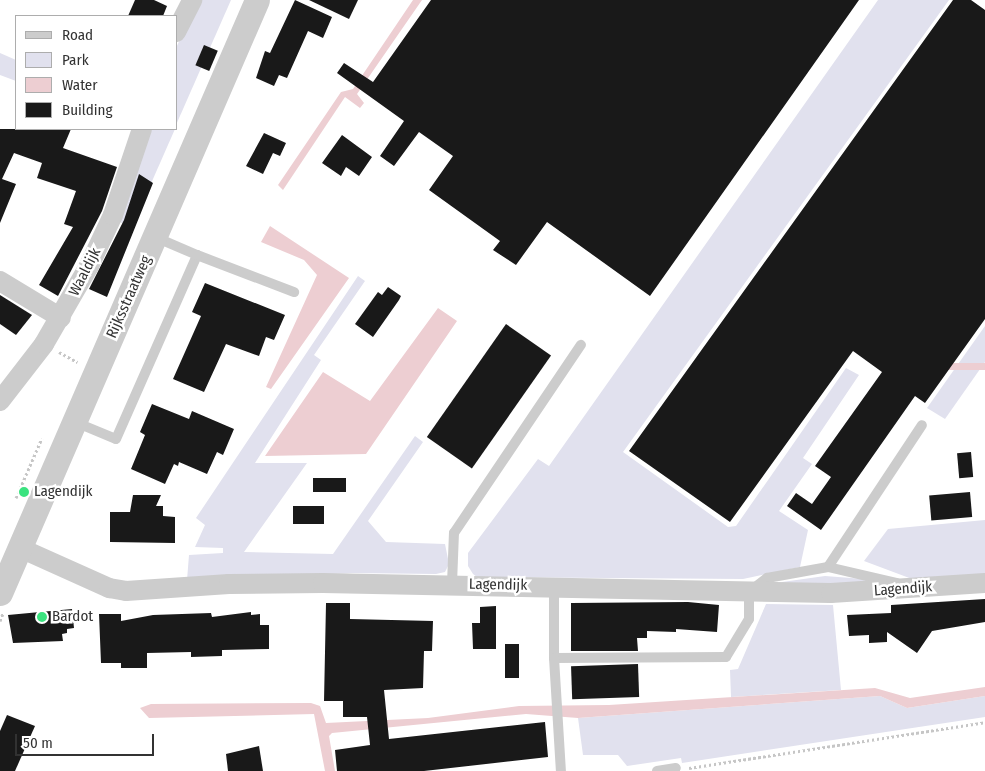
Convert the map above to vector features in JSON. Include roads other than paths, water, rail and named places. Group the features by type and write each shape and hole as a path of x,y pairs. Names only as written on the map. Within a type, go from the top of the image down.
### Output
{"street":[{"path":"178,28 192,0"},
{"name":"Rijksstraatweg","path":"0,593 257,0"},
{"name":"Waaldijk","path":"0,401 44,344 61,318 113,216 142,130"},
{"path":"0,281 61,318"},
{"name":"Lagendijk","path":"20,548 109,588 126,591 229,584 452,584 831,593 985,583"}],"lane":[{"path":"155,237 294,292"},
{"path":"74,422 116,439 197,255"},
{"path":"452,584 454,533 581,345"},
{"path":"828,567 922,425"},
{"path":"554,658 726,657 749,618 749,592 767,578 828,567 894,582 907,588"},
{"path":"554,586 555,703 561,771"},
{"path":"657,771 676,768"}],"water":[{"path":"413,0 422,0 357,94 364,103 360,108 345,97 283,190 278,185 341,92 353,89"},
{"path":"270,226 349,278 271,389 266,387 317,275 304,260 261,242"},
{"path":"438,308 457,321 366,454 265,456 323,372 370,401"},
{"path":"923,363 985,363 985,370 923,370"},
{"path":"985,687 985,696 907,708 880,696 578,718 526,714 332,733 329,736 335,771 325,771 314,714 149,718 140,708 151,704 311,703 320,706 326,723 428,718 519,706 609,705 875,688 910,698"}],"place":[{"name":"Lagendijk","path":"24,492"},
{"name":"Bardot","path":"42,617"}]}
